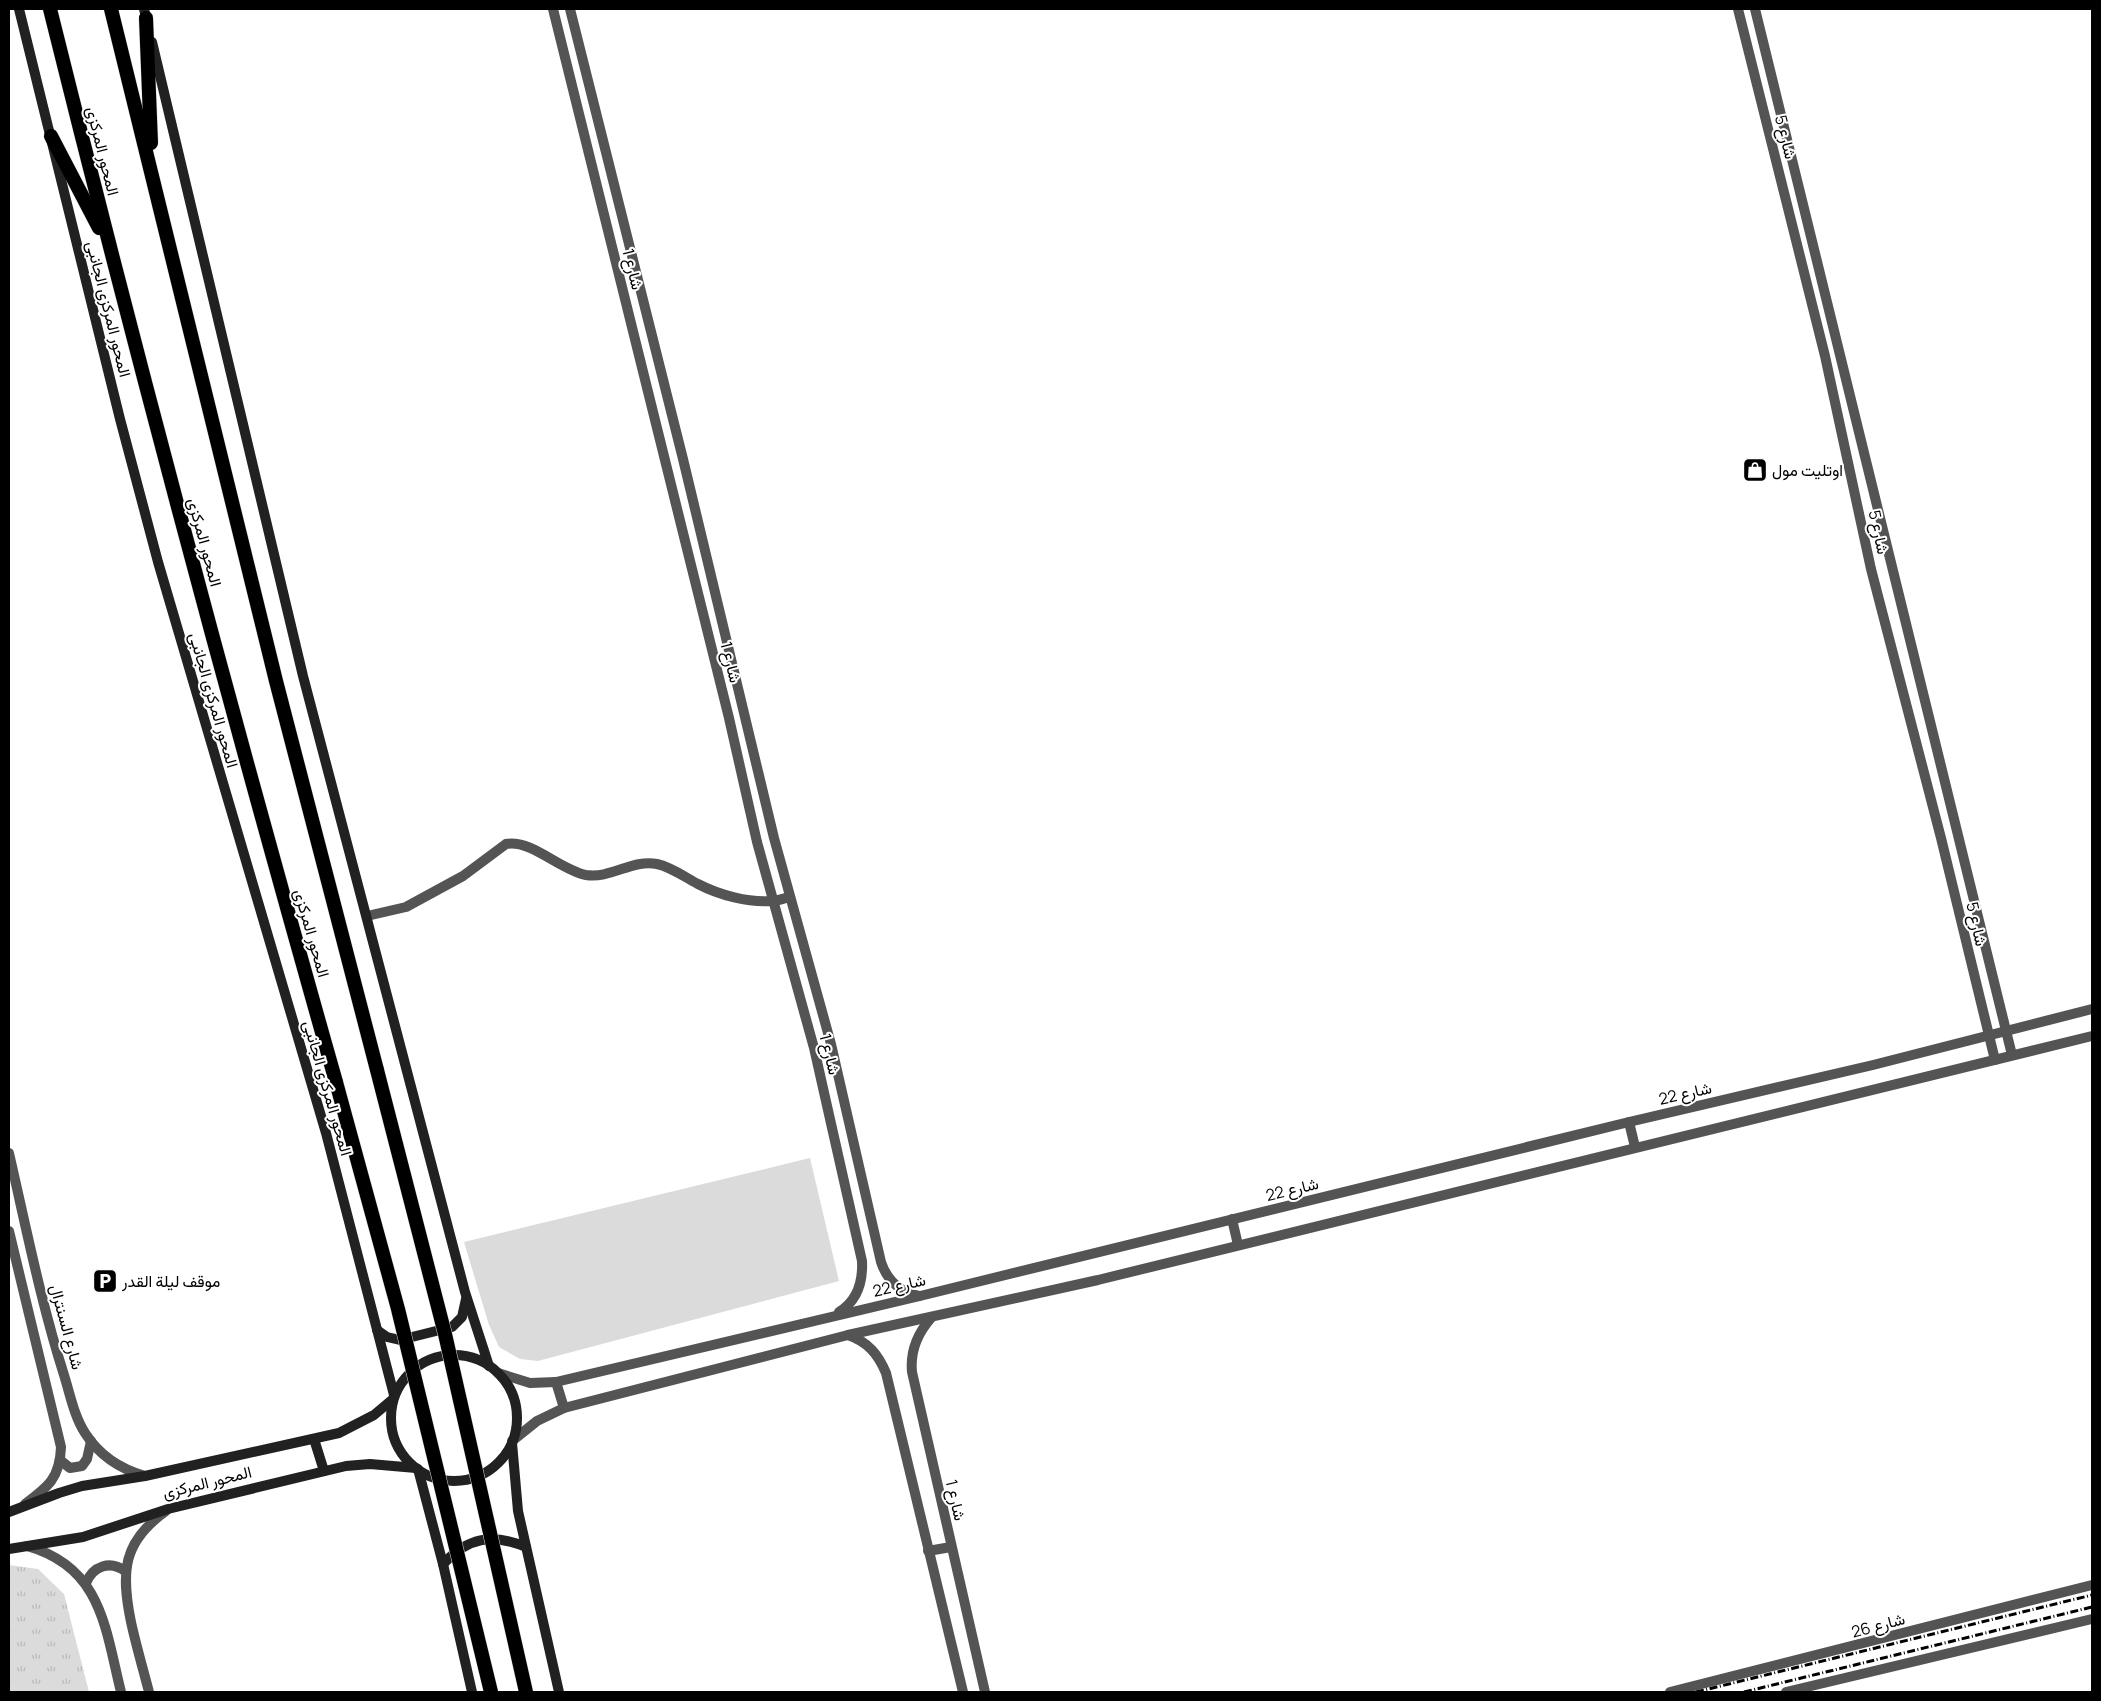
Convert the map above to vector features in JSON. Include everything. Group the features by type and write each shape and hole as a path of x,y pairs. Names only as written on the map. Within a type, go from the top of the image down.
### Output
{"highway":[{"name":"المحور المركزى","path":"50,9 109,247 254,795 336,1082 398,1309 491,1692"},
{"name":"المحور المركزى","path":"111,9 279,690 445,1334 526,1692"},
{"path":"145,14 152,171"},
{"path":"50,136 109,247"}],"main road":[{"name":"المحور المركزى الجانبى","path":"19,9 118,410 158,562 326,1132 394,1397"},
{"path":"145,14 302,676 467,1297 489,1366"},
{"path":"377,1330 387,1337 400,1340 452,1327 462,1317 467,1297"},
{"path":"457,1355 479,1360 498,1373 510,1389 516,1409 516,1425 508,1450 494,1466 481,1474 467,1479 442,1479 417,1469 408,1460 396,1442 391,1420 394,1397 399,1385 414,1368 434,1358 457,1355"},
{"name":"المحور المركزى","path":"13,1511 38,1500 82,1486 145,1476 339,1433 363,1422 385,1408 394,1397"},
{"path":"314,1439 324,1471"},
{"path":"512,1441 518,1511 559,1692"},
{"name":"المحور المركزى","path":"9,1550 102,1532 168,1509 324,1471 370,1464 417,1469"},
{"path":"417,1469 443,1564 472,1692"},
{"path":"443,1564 453,1553 466,1544 481,1540 497,1538 512,1541 526,1547"}],"street":[{"name":"شارع 1","path":"553,9 729,718 772,901 814,1048 862,1261 862,1276 858,1291 848,1305 836,1315"},
{"name":"شارع 1","path":"570,9 774,838 831,1044 881,1262 886,1274 895,1285 907,1292 920,1296"},
{"name":"شارع 5","path":"1738,9 1825,356 1871,569 1941,838 1995,1060"},
{"name":"شارع 5","path":"1755,9 2012,1055"},
{"path":"1768,127 1783,123"},
{"path":"601,200 617,197"},
{"path":"367,916 406,907 463,876 506,844 514,842 558,864 586,875 601,875 637,864 657,864 709,890 734,896 772,901 790,897"},
{"name":"شارع 22","path":"498,1373 530,1383 556,1382 920,1296 2092,1009"},
{"path":"512,1441 537,1421 564,1408 848,1335 931,1318 1238,1245 2092,1036"},
{"path":"1629,1122 1635,1147"},
{"name":"شارع السنترال","path":"9,1153 54,1346 79,1423 91,1441 114,1463 145,1476"},
{"path":"1232,1220 1238,1245"},
{"name":"شارع السنترال","path":"9,1231 61,1447 60,1460 52,1481 45,1490 13,1511"},
{"name":"شارع 1","path":"931,1318 915,1343 911,1362 985,1692"},
{"path":"848,1335 862,1341 874,1351 886,1373 963,1692"},
{"path":"556,1382 564,1408"},
{"path":"60,1460 70,1468 82,1466 87,1459 91,1441"},
{"path":"148,1692 125,1592 125,1571 137,1541 151,1523 168,1509"},
{"path":"27,1546 56,1557 73,1569 94,1594 104,1623 121,1692"},
{"path":"928,1552 952,1547"},
{"path":"86,1583 91,1573 100,1567 116,1566 125,1571"},
{"name":"شارع 26","path":"1670,1692 2092,1585"},
{"path":"1786,1692 2092,1619"}],"green space":[{"path":"810,1158 839,1281 538,1361 520,1359 499,1347 489,1325 464,1242"},
{"path":"9,1565 38,1569 64,1594 89,1692 9,1692"}],"railway":[{"path":"1696,1692 2092,1595"},
{"path":"1744,1692 2092,1607"}],"place":[{"name":"اوتليت مول","path":"1755,470"},
{"name":"موقف ليلة القدر","path":"105,1281"}]}
